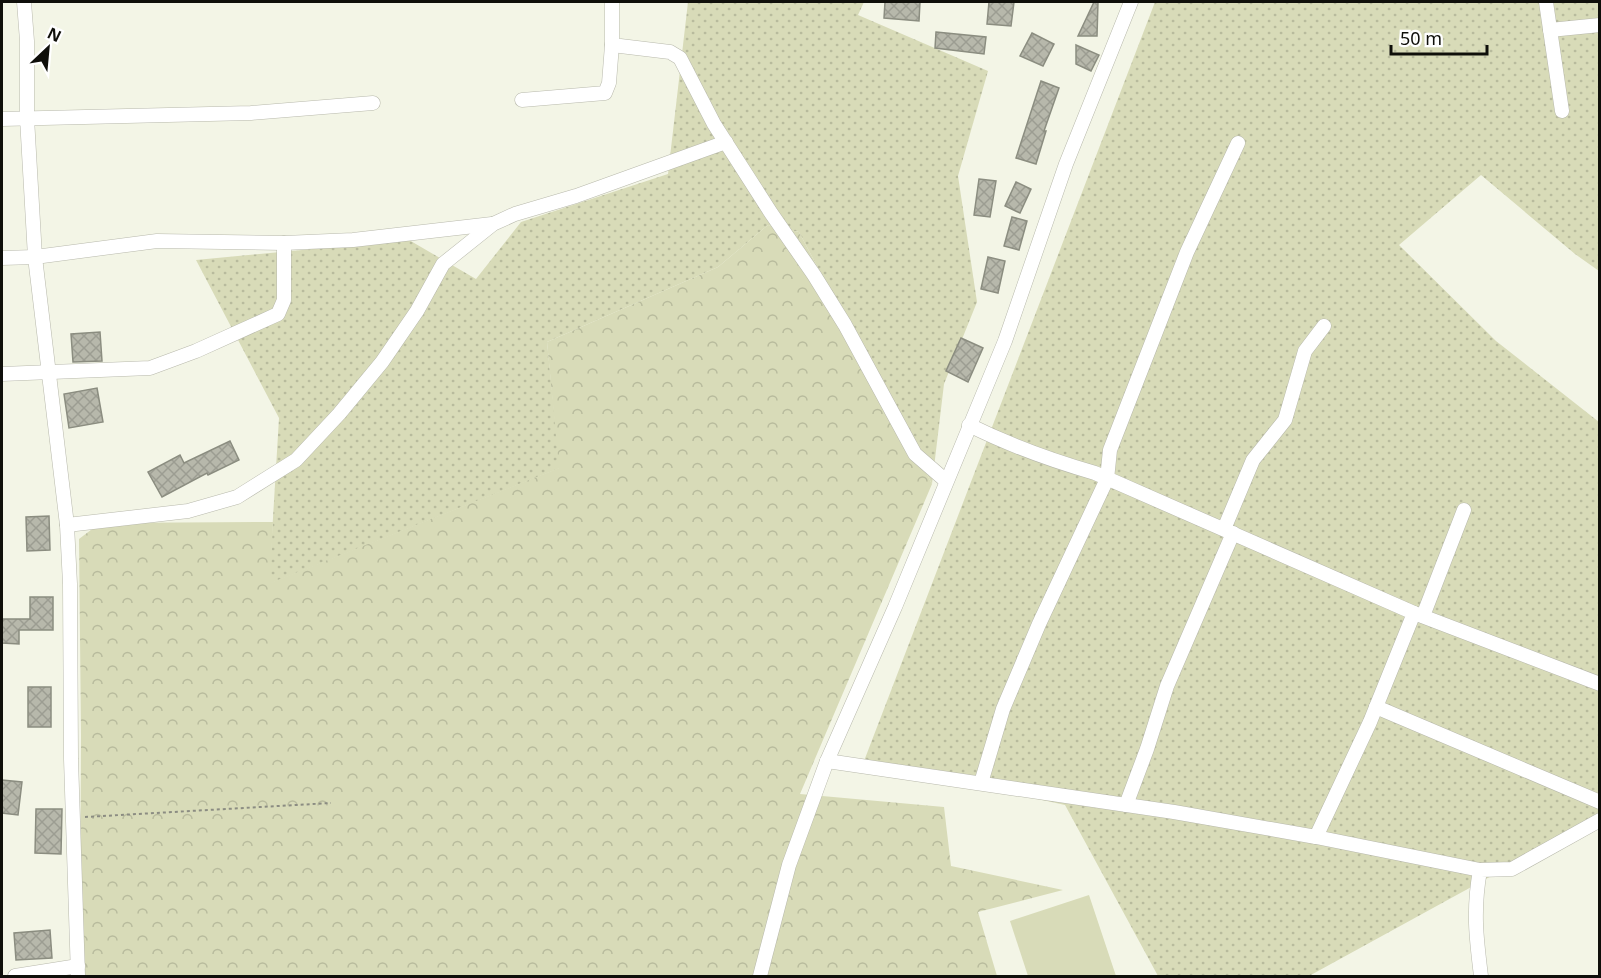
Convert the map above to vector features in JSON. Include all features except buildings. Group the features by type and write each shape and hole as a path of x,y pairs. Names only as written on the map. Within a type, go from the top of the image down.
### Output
{"street":[{"path":"15,976 78,971 67,525 47,374 35,257 27,118 27,41 24,2"},
{"path":"522,100 605,93 609,83 612,45 612,2"},
{"path":"760,976 789,866 827,761 895,607 945,480 1005,340 1066,164 1131,2"},
{"path":"1546,2 1562,111"},
{"path":"1550,30 1599,25"},
{"path":"612,45 670,52 680,58 686,74 726,142 845,325 915,454 945,480"},
{"path":"2,119 251,113 373,103"},
{"path":"67,525 188,511 237,497 296,460 339,414 382,362 417,311 443,264 493,224 515,214 576,196 726,142"},
{"path":"981,783 1008,699 1039,624 1107,479 1110,450 1187,252 1238,143"},
{"path":"2,258 35,257 157,241 284,243 353,240 493,224"},
{"path":"2,374 47,374 150,368 196,351 278,314 284,300 284,243"},
{"path":"1126,805 1167,687 1253,460 1285,420 1305,351 1324,326"},
{"path":"969,425 1035,455 1095,473 1418,614 1599,684"},
{"path":"1316,837 1464,510"},
{"path":"1376,708 1599,802"},
{"path":"827,761 1126,805 1316,837 1480,870 1512,869 1599,820"},
{"path":"1480,870 1474,920 1481,976"}],"path":[{"path":"73,818 331,803"}],"green space":[{"path":"688,2 864,2 858,15 988,71 958,176 977,302 944,384 932,484 799,232 768,225 718,267 547,342 560,468 269,584 279,418 196,260 409,240 476,279 521,222 668,174"},
{"path":"1155,2 1599,2 1599,271 1575,254 1481,175 1399,245 1496,341 1599,422 1599,817 1309,976 1158,976 1065,805 864,761"},
{"path":"768,225 799,232 932,484 800,794 944,807 951,866 1063,890 978,912 997,976 83,976 80,955 79,539 100,523 273,522 270,583 559,468 547,342 718,267"},
{"path":"1089,895 1116,976 1028,976 1010,921"}]}
